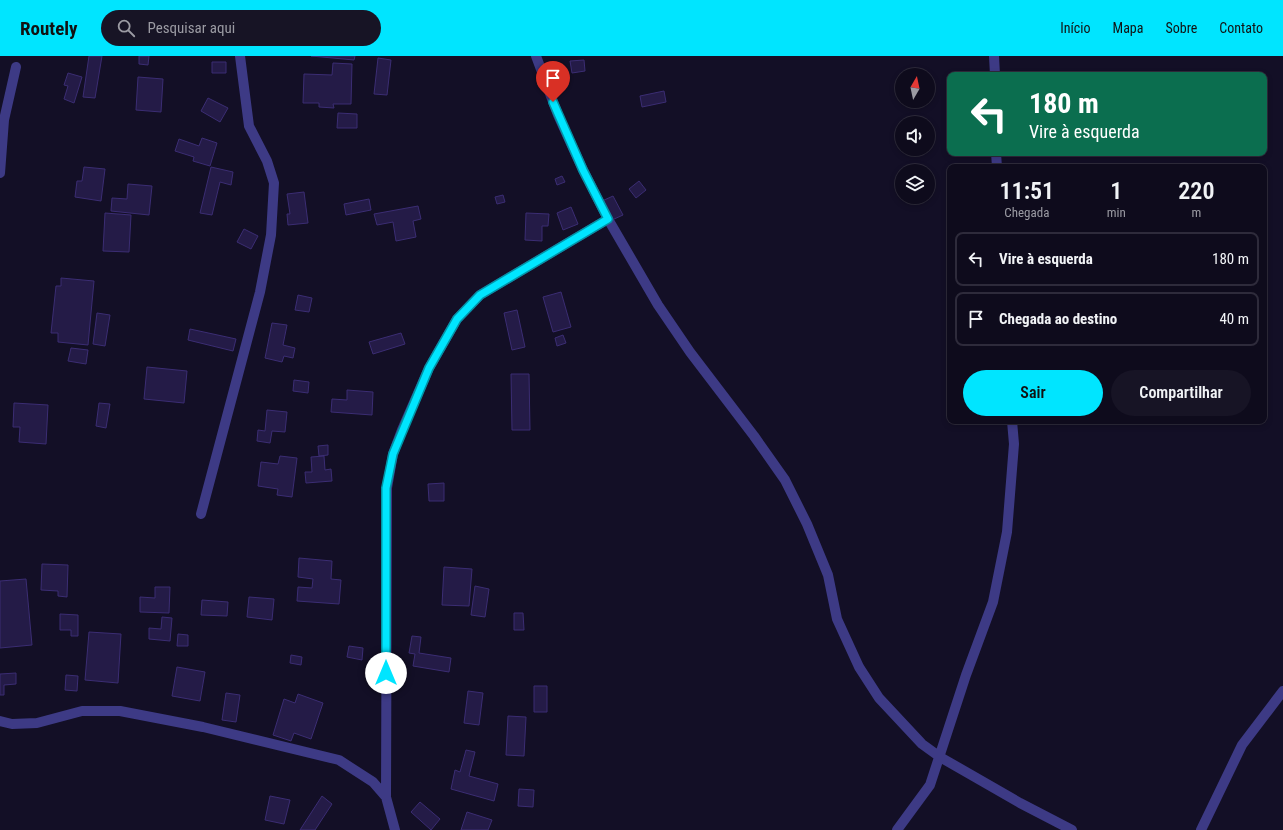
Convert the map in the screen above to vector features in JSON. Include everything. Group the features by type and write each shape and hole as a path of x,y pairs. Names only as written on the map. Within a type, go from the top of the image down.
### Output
{"street":[{"path":"201,514 260,292 271,235 274,183 267,161 249,126 240,56"},
{"path":"536,56 558,115 583,170 608,219 658,305 686,346 754,436 784,480 806,524 828,575 836,618 859,667 879,698 922,744 940,757 1020,803 1072,830"},
{"path":"994,56 994,72"},
{"path":"0,173 4,120 16,67"},
{"path":"395,830 386,797 386,488 393,454 429,368 457,319 480,295 608,219"},
{"path":"896,830 930,785 994,594 1007,532 1014,444 1012,424"},
{"path":"1201,830 1242,745 1283,691"},
{"path":"0,721 12,724 37,723 82,711 120,710 188,724 339,760 373,782 386,797"}],"building":[{"path":"89,56 102,56 95,98 83,97"},
{"path":"139,56 149,56 148,65 139,64"},
{"path":"311,56 355,56 354,60"},
{"path":"378,58 391,60 387,95 374,94"},
{"path":"584,60 585,71 572,73 570,61"},
{"path":"212,62 226,62 226,73 212,73"},
{"path":"333,63 352,64 351,104 333,104 334,108 319,107 319,103 303,103 304,74 332,75"},
{"path":"68,73 82,77 74,103 64,99 68,86 64,85"},
{"path":"138,77 163,79 161,112 136,110"},
{"path":"664,91 666,102 642,107 640,96"},
{"path":"208,98 228,108 220,122 201,111"},
{"path":"338,113 357,114 357,128 337,128"},
{"path":"202,138 217,143 210,166 193,161 194,157 175,151 179,139 199,146"},
{"path":"84,167 105,169 101,201 75,197 77,181 82,181"},
{"path":"211,167 233,172 231,185 220,182 212,215 200,213"},
{"path":"562,176 565,182 557,185 555,179"},
{"path":"639,181 646,190 636,198 629,189"},
{"path":"128,184 152,186 149,215 111,211 112,198 127,199"},
{"path":"304,192 308,223 288,225 287,214 290,214 287,194"},
{"path":"503,195 505,202 497,204 495,197"},
{"path":"613,196 623,215 612,220 602,201"},
{"path":"369,199 371,210 346,215 344,204"},
{"path":"418,206 421,219 413,221 416,237 396,241 393,222 377,225 374,214"},
{"path":"571,207 578,224 563,230 557,213"},
{"path":"105,213 131,215 129,252 103,251"},
{"path":"526,213 549,214 548,226 542,226 542,241 525,240"},
{"path":"244,229 258,236 251,249 237,242"},
{"path":"61,278 94,281 88,345 58,342 58,333 51,333 56,286 61,286"},
{"path":"561,292 571,327 553,332 543,297"},
{"path":"298,295 312,298 309,312 295,310"},
{"path":"517,310 525,347 512,350 504,313"},
{"path":"97,313 110,315 105,346 93,344"},
{"path":"272,323 287,325 283,345 295,348 293,358 284,356 282,362 265,358"},
{"path":"190,329 236,339 233,351 188,340"},
{"path":"401,333 405,344 373,354 369,342"},
{"path":"563,335 566,343 557,346 555,338"},
{"path":"71,348 88,350 86,364 68,361"},
{"path":"147,367 187,371 184,403 144,399"},
{"path":"511,374 529,374 530,430 512,430"},
{"path":"294,380 309,382 308,393 293,391"},
{"path":"347,390 373,392 372,415 331,412 332,399 347,400"},
{"path":"14,403 48,405 46,444 19,442 20,427 13,427"},
{"path":"99,403 110,404 106,428 96,426"},
{"path":"267,410 287,412 285,432 272,431 270,443 257,441 258,430 265,431"},
{"path":"328,445 328,455 319,456 318,446"},
{"path":"280,456 297,458 292,497 277,495 278,489 258,486 261,462 278,464"},
{"path":"324,456 325,470 331,469 332,481 306,483 305,472 312,472 311,457"},
{"path":"444,483 444,501 429,501 428,484"},
{"path":"299,558 332,561 331,579 341,580 339,604 297,601 298,587 312,588 313,579 298,577"},
{"path":"42,564 68,565 67,597 58,596 58,591 41,590"},
{"path":"444,567 472,569 469,606 442,605"},
{"path":"26,579 32,645 0,648 0,581"},
{"path":"475,586 489,589 485,617 471,615"},
{"path":"155,587 170,587 169,613 140,612 140,597 155,598"},
{"path":"249,597 274,599 272,620 247,617"},
{"path":"202,600 228,602 227,616 201,615"},
{"path":"514,613 523,613 524,630 514,630"},
{"path":"60,614 78,615 78,636 71,636 71,630 60,630"},
{"path":"162,617 172,618 170,641 149,639 149,628 161,629"},
{"path":"89,632 121,634 118,683 85,680"},
{"path":"178,634 188,635 188,646 177,646"},
{"path":"412,636 421,637 419,653 451,658 449,672 413,666 415,654 409,653"},
{"path":"349,646 363,648 362,660 347,657"},
{"path":"291,655 302,657 301,665 290,663"},
{"path":"177,667 205,672 200,701 172,696"},
{"path":"16,673 16,684 4,685 4,695 0,695 0,674"},
{"path":"66,675 78,676 77,691 65,690"},
{"path":"534,686 547,686 547,712 534,712"},
{"path":"468,691 483,693 479,725 464,723"},
{"path":"226,693 240,695 236,722 222,720"},
{"path":"298,694 323,703 311,739 294,733 291,741 273,735 284,699 295,703"},
{"path":"508,716 526,717 524,756 506,755"},
{"path":"466,750 475,752 469,776 498,784 494,801 451,789 455,770 460,772"},
{"path":"519,789 534,790 533,807 518,806"},
{"path":"270,796 290,800 284,824 265,820"},
{"path":"322,796 332,804 315,830 300,830"},
{"path":"420,802 440,819 431,830 411,812"},
{"path":"467,812 492,820 488,830 461,830"}],"route":[{"path":"386,673 386,488 393,454 402,430 415,405 429,368 457,319 480,295 608,219 583,170 553,102"}]}
